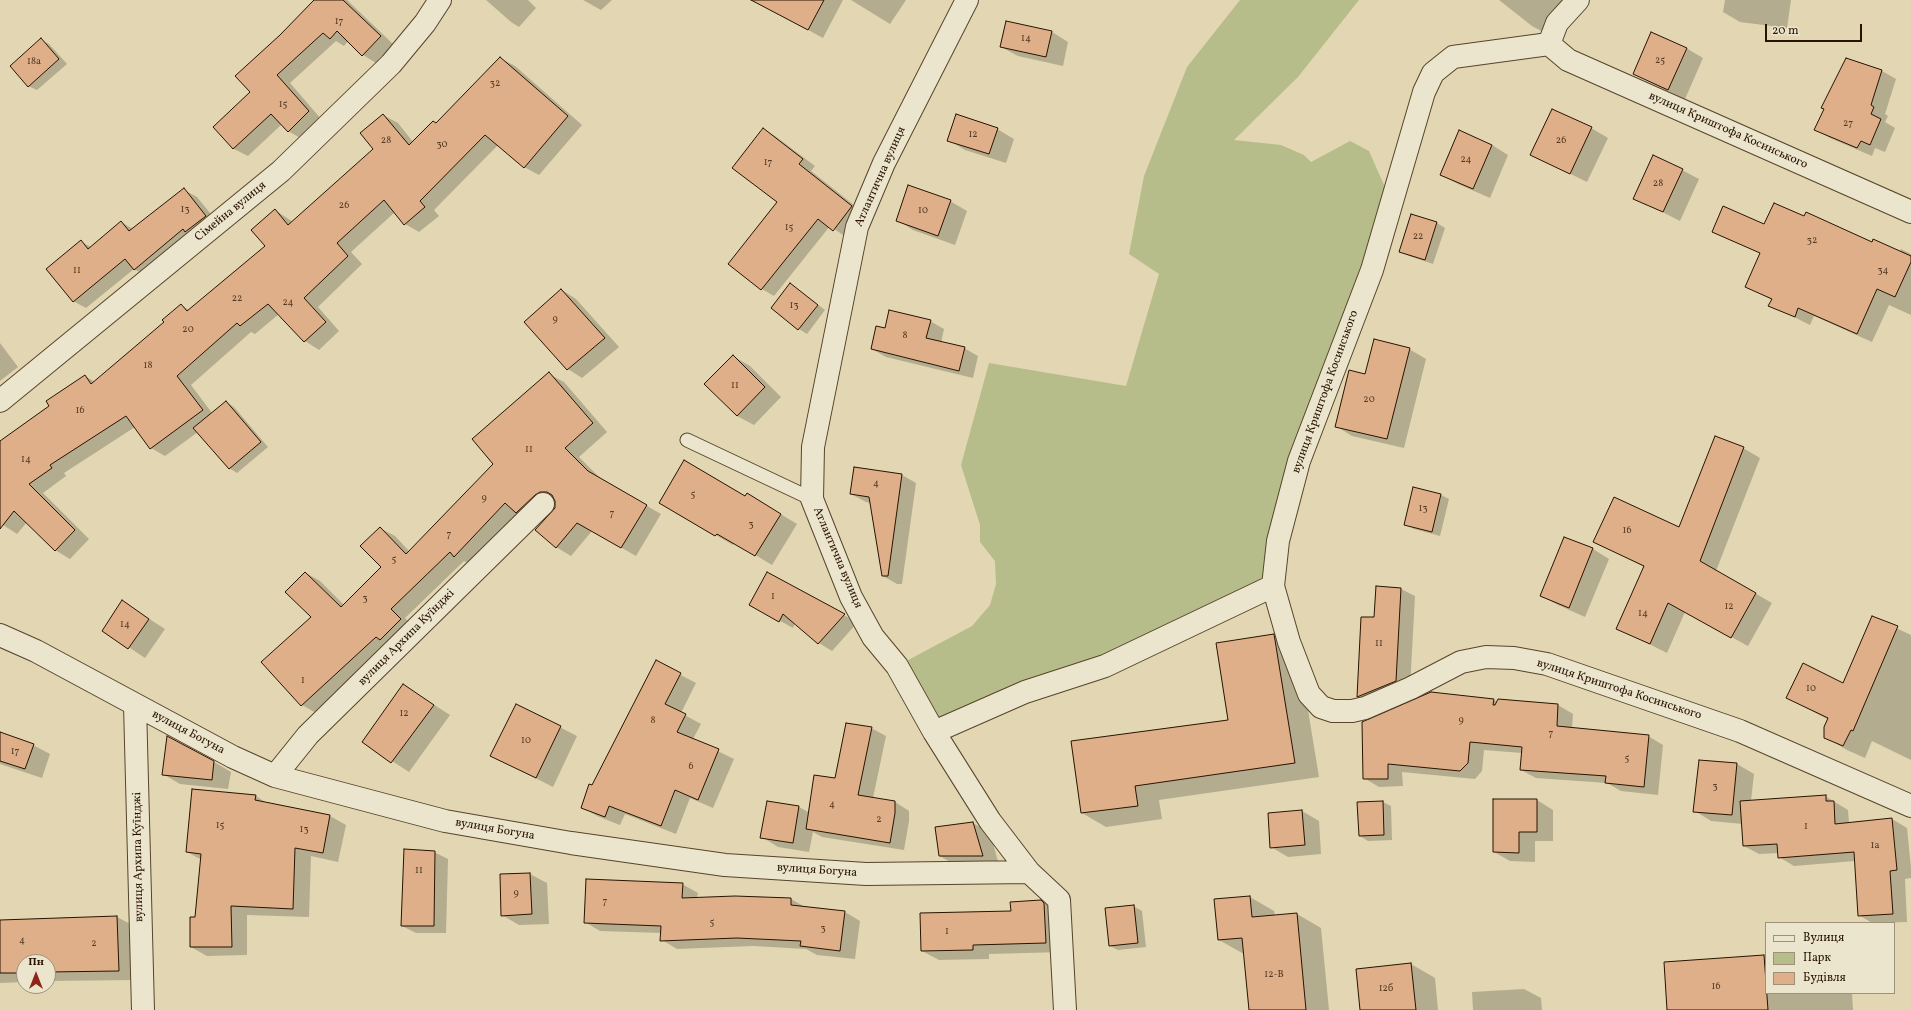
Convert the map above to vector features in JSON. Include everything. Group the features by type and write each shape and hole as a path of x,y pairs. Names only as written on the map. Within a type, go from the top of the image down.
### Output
{"street":[{"name":"Сімейна вулиця","path":"0,401 282,170 391,64 425,23 440,0"},
{"name":"Атлантична вулиця","path":"968,0 884,163 857,227 813,447 812,499 832,553 851,597 873,637 897,666 934,732 990,821 1029,872 1059,900 1065,1010"},
{"path":"1549,44 1557,23 1578,0"},
{"name":"вулиця Криштофа Косинського","path":"1911,212 1596,73 1568,60 1549,44 1453,57 1433,73 1424,92 1372,270 1299,461 1278,541 1273,586 1289,642 1309,694 1321,706 1327,709 1333,711 1352,711 1365,708 1411,688 1461,662 1486,657 1514,658 1548,664 1740,731 1911,806"},
{"name":"вулиця Архипа Куїнджі","path":"275,776 308,735 543,504"},
{"path":"934,732 1025,692 1105,666 1273,586"},
{"name":"вулиця Богуна","path":"0,635 36,651 233,757 275,776 445,821 571,844 725,865 866,874 1029,872"},
{"name":"вулиця Архипа Куїнджі","path":"136,705 143,1010"}],"lane":[{"path":"687,440 812,499"}],"green space":[{"path":"1240,0 1359,0 1298,77 1234,140 1281,145 1304,155 1311,162 1350,141 1369,151 1392,203 1317,413 1273,586 934,732 897,666 972,626 990,605 996,584 995,561 980,542 980,525 961,465 989,363 1126,386 1159,274 1129,254 1144,176 1187,67"}],"building":[{"path":"314,0 343,0 381,36 362,56 337,31 330,39 323,33 277,75 309,111 288,132 271,114 233,149 213,127 250,92 235,76 280,35"},
{"path":"751,0 824,0 808,30"},
{"path":"1006,21 1052,31 1046,57 1000,47"},
{"path":"1651,32 1687,48 1668,90 1633,74"},
{"path":"41,38 59,59 28,87 10,66"},
{"path":"500,57 568,116 524,168 485,135 420,201 425,207 404,225 384,200 337,243 348,256 304,298 326,322 304,342 268,304 240,326 237,323 177,376 203,410 150,449 126,416 50,465 52,468 29,484 75,530 55,551 14,511 0,529 0,441 49,406 46,401 85,375 91,384 164,322 162,320 181,304 187,311 265,246 251,230 275,209 288,225 373,149 360,133 383,114 409,145 433,121 436,123"},
{"path":"1846,58 1882,70 1871,105 1874,107 1871,114 1881,119 1870,145 1861,141 1857,148 1814,130 1824,109 1821,108"},
{"path":"1552,109 1592,127 1570,174 1530,155"},
{"path":"956,114 998,128 989,154 947,141"},
{"path":"763,128 803,159 799,164 852,206 833,231 818,219 761,290 728,264 777,202 732,168"},
{"path":"1459,130 1492,145 1473,189 1440,175"},
{"path":"1653,155 1683,169 1663,212 1633,199"},
{"path":"908,185 951,200 938,236 896,221"},
{"path":"184,188 206,216 185,232 183,229 134,270 125,259 73,302 46,269 81,240 88,249 121,221 129,231"},
{"path":"1774,203 1804,216 1806,212 1872,242 1873,239 1911,256 1911,262 1895,297 1877,289 1857,334 1798,308 1795,317 1768,306 1772,299 1745,287 1760,253 1712,232 1723,206 1764,224"},
{"path":"1411,214 1437,222 1425,260 1399,252"},
{"path":"790,283 818,305 798,330 771,308"},
{"path":"561,289 605,338 567,370 524,322"},
{"path":"889,310 931,320 926,338 965,347 959,371 871,349 876,326 885,328"},
{"path":"1374,339 1410,348 1387,439 1335,427 1349,370 1365,374"},
{"path":"733,355 765,387 737,416 704,384"},
{"path":"549,372 593,423 565,448 588,471 647,505 621,548 577,523 556,548 535,530 555,508 555,501 552,495 547,492 540,492 535,495 516,513 505,503 454,557 450,552 391,609 401,619 380,640 376,637 301,706 261,662 311,617 285,592 305,572 341,607 381,567 360,546 380,527 406,554 493,464 472,439"},
{"path":"226,401 261,442 229,469 193,428"},
{"path":"1715,436 1744,447 1700,561 1756,593 1731,638 1668,603 1650,644 1616,629 1644,566 1593,542 1614,497 1679,527"},
{"path":"684,460 745,496 747,493 781,514 755,556 717,534 715,536 659,503"},
{"path":"854,467 902,474 888,576 882,576 869,497 850,494"},
{"path":"1413,487 1441,494 1432,532 1404,525"},
{"path":"1564,537 1593,548 1569,608 1540,596"},
{"path":"767,572 845,614 818,644 783,614 779,622 749,605"},
{"path":"1376,586 1401,588 1396,681 1357,697 1361,617 1374,617"},
{"path":"122,600 149,619 128,649 102,631"},
{"path":"1872,616 1898,626 1853,731 1851,730 1843,746 1824,738 1824,727 1828,718 1786,698 1803,663 1843,683"},
{"path":"1274,634 1295,763 1135,786 1138,806 1081,813 1071,741 1228,720 1216,643"},
{"path":"656,660 681,673 665,704 686,714 677,732 719,749 698,800 675,790 661,826 609,806 605,817 581,808 589,784 592,785"},
{"path":"403,684 434,705 391,763 362,742"},
{"path":"1431,692 1494,699 1493,705 1495,705 1498,699 1558,704 1557,726 1649,735 1644,787 1605,783 1606,776 1520,770 1522,747 1470,742 1468,763 1460,771 1388,764 1388,779 1363,779 1362,722"},
{"path":"516,704 561,726 536,778 490,756"},
{"path":"846,723 872,727 858,795 895,801 895,813 890,843 806,829 814,775 835,778"},
{"path":"0,732 34,744 25,769 0,761"},
{"path":"167,736 214,761 212,780 162,775"},
{"path":"1699,760 1737,763 1732,815 1693,812"},
{"path":"192,789 256,795 255,800 330,815 323,853 295,848 293,909 231,906 232,947 190,947 190,917 195,917 201,854 186,852"},
{"path":"1826,795 1826,801 1834,801 1835,824 1892,818 1897,870 1890,871 1893,914 1858,916 1854,852 1778,858 1777,844 1743,846 1740,801"},
{"path":"1493,799 1537,799 1537,832 1519,832 1519,853 1493,852"},
{"path":"767,801 799,806 793,843 760,838"},
{"path":"1383,801 1384,835 1359,836 1357,802"},
{"path":"1302,810 1305,845 1270,848 1268,813"},
{"path":"973,822 983,856 939,856 935,827"},
{"path":"404,849 435,851 434,926 401,926"},
{"path":"530,873 532,914 501,916 500,874"},
{"path":"586,879 683,883 682,898 735,896 791,898 791,905 845,911 840,951 800,946 801,941 737,938 660,941 661,926 584,923"},
{"path":"1250,896 1252,917 1297,913 1306,1010 1249,1010 1242,938 1218,940 1214,899"},
{"path":"1041,900 1044,903 1046,943 973,945 973,950 921,951 920,913 1011,911 1010,902"},
{"path":"1134,905 1138,943 1109,946 1105,908"},
{"path":"117,916 119,971 56,972 56,954 16,954 16,973 0,973 0,920"},
{"path":"1764,955 1765,994 1767,994 1768,1010 1667,1010 1664,962"},
{"path":"1411,963 1416,1010 1360,1010 1356,969"}]}
